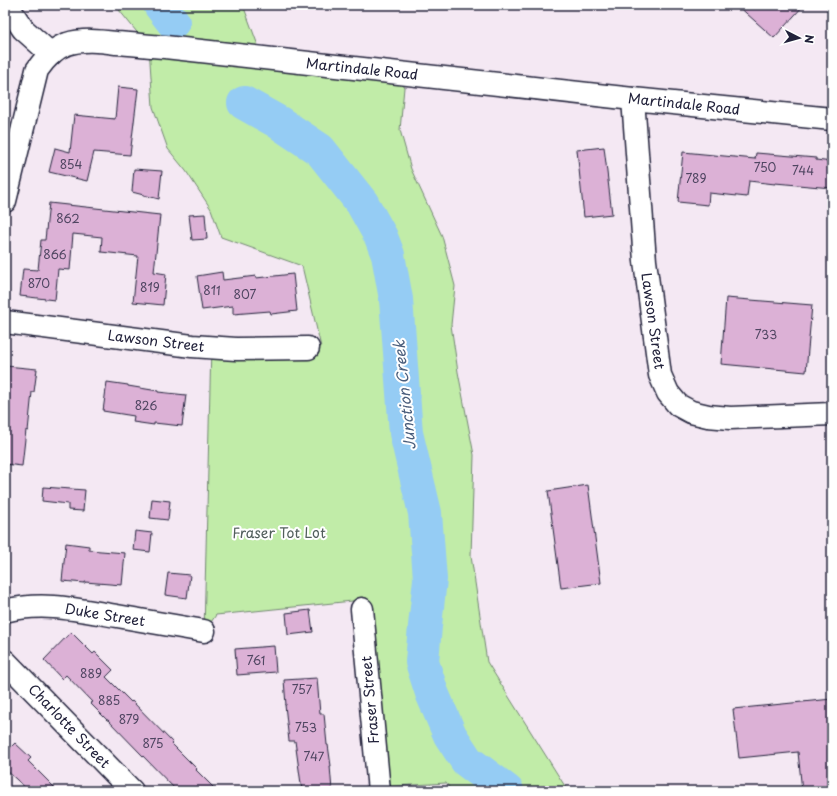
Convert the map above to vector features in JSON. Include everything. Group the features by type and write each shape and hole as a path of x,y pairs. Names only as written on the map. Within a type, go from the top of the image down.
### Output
{"street":[{"path":"7,5 23,28 51,54"},
{"name":"Martindale Road","path":"5,201 37,70 43,61 65,44 79,41 100,41 173,48 633,99 832,119"},
{"name":"Lawson Street","path":"633,99 645,262 660,375 668,393 678,405 691,412 708,416 730,418 832,414"},
{"name":"Lawson Street","path":"5,322 192,346 236,350 308,348"},
{"name":"Duke Street","path":"5,611 34,606 74,609 204,631"},
{"name":"Fraser Street","path":"362,609 379,791"},
{"name":"Charlotte Street","path":"5,661 132,791"}],"green space":[{"name":"Fraser Tot Lot","path":"117,5 243,5 263,59 405,77 400,130 411,169 442,236 455,286 451,325 458,372 474,455 471,556 487,662 568,791 452,791 446,783 380,787 362,600 216,615 204,632 211,346 236,348 321,347 302,266 221,237 211,209 186,171 168,149 153,107 149,47 119,10"}],"building":[{"path":"737,5 804,5 774,38"},
{"path":"118,87 138,89 130,155 94,152 87,181 49,172 55,148 70,152 74,115 115,119"},
{"path":"604,147 612,214 584,217 577,150"},
{"path":"683,152 755,159 756,153 816,158 816,160 832,162 832,188 749,181 747,197 709,193 708,205 678,202"},
{"path":"134,169 162,171 159,199 132,192"},
{"path":"49,203 160,215 154,272 166,274 163,305 133,302 138,256 101,252 102,237 73,234 70,270 58,269 55,300 20,296 23,269 38,270 41,240 45,240"},
{"path":"205,214 207,239 192,240 189,215"},
{"path":"222,272 223,280 293,274 297,311 271,314 270,311 233,314 233,306 202,310 197,276"},
{"path":"726,298 812,305 806,372 721,364"},
{"path":"6,366 37,369 34,392 32,392 28,431 26,430 22,466 5,464"},
{"path":"107,382 158,392 186,395 182,426 154,423 154,425 133,422 134,416 103,411"},
{"path":"588,485 601,583 561,588 548,491"},
{"path":"43,487 85,490 83,511 68,510 68,504 42,501"},
{"path":"152,499 170,501 168,520 150,518"},
{"path":"135,531 152,533 150,552 133,550"},
{"path":"66,543 89,546 89,550 125,553 122,585 62,581"},
{"path":"168,573 190,575 187,598 165,595"},
{"path":"310,610 313,632 288,635 286,613"},
{"path":"71,632 93,654 95,652 113,670 106,677 173,743 172,744 217,791 177,791 90,703 92,702 66,675 62,679 44,660"},
{"path":"274,646 276,672 237,675 235,649"},
{"path":"317,678 320,714 324,714 331,766 332,791 302,791 295,741 289,741 284,680"},
{"path":"832,699 832,791 802,791 798,752 739,758 733,709"},
{"path":"15,743 31,758 28,761 58,791 29,791 5,769 5,753"}],"waterway":[{"name":"Junction Creek","path":"160,5 173,22"},
{"name":"Junction Creek","path":"244,103 278,122 320,150 362,203 381,237 388,255 396,299 406,433 425,513 430,579 422,662 432,693 450,735 467,761 507,791"}]}
